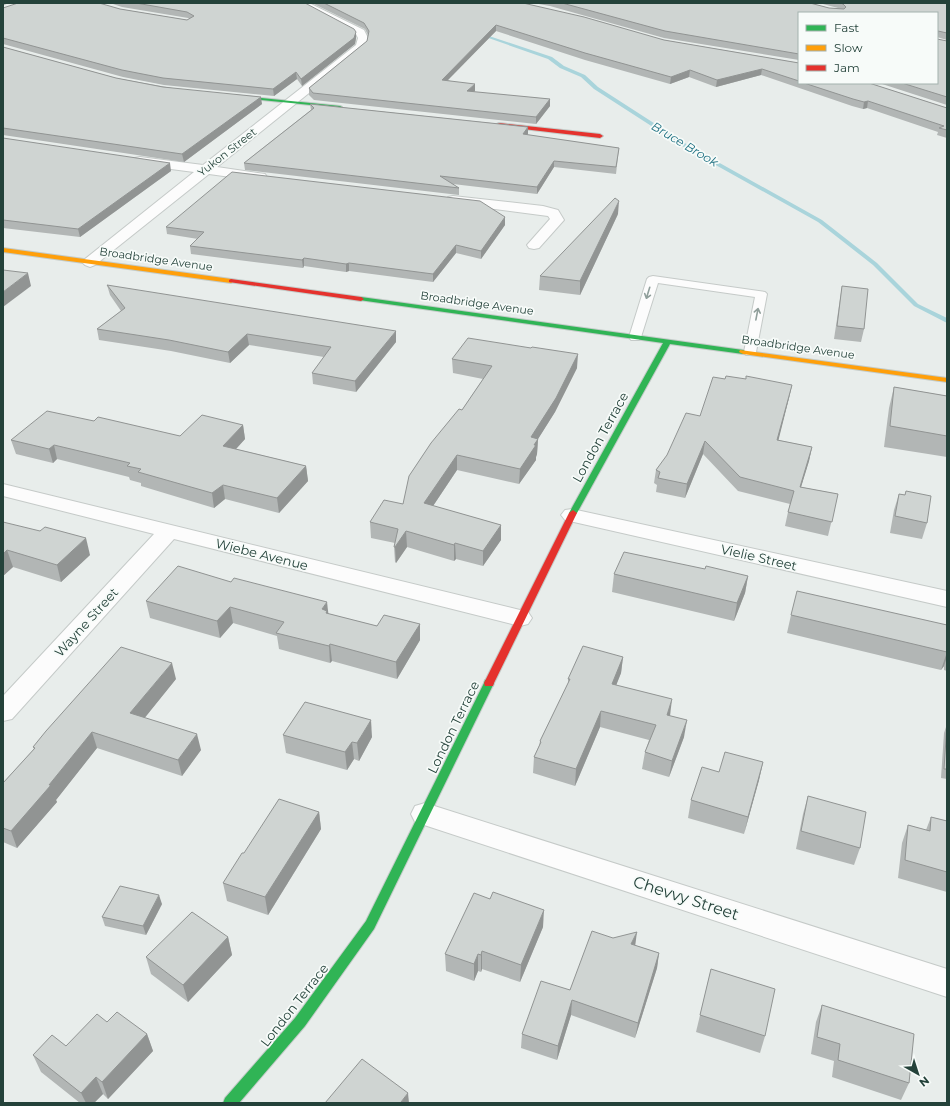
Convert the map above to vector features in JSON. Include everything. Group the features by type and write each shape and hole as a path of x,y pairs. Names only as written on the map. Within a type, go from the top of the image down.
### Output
{"street":[{"name":"Yukon Street","path":"90,262 203,170 358,50 363,41 362,35 356,29 302,3"},
{"path":"224,95 347,108"},
{"path":"490,124 600,136"},
{"path":"126,159 274,179"},
{"path":"441,198 544,210 556,215 557,220 534,245"},
{"name":"Broadbridge Avenue","path":"3,250 947,380"},
{"name":"London Terrace","path":"230,1103 300,1022 370,925 572,515 668,341"},
{"name":"Wiebe Avenue","path":"3,490 520,618"},
{"name":"Vielie Street","path":"572,515 947,599"},
{"name":"Wayne Street","path":"3,712 169,531"},
{"name":"Chevvy Street","path":"425,814 947,983"}],"lane":[{"path":"635,337 652,279 761,294 750,352"}],"building":[{"path":"18,3 99,3 120,9 187,20 194,16 187,12 136,3 305,3 354,29 356,32 354,38 301,79 296,72 273,89 163,78 122,70 3,38 3,8"},
{"path":"324,3 523,3 584,17 664,40 798,63 798,81 762,69 717,80 690,70 671,77 585,53 496,25 442,80 475,84 467,91 550,99 536,117 313,93 309,88 367,41 369,31 364,23"},
{"path":"562,3 810,3 829,8 844,9 846,7 840,3 947,3 947,33 938,31 938,12 798,12 798,54 665,31"},
{"path":"938,39 947,41 947,97 905,84 938,84"},
{"path":"3,47 116,78 163,87 261,97 182,154 3,128"},
{"path":"807,84 872,84 947,108 947,130 939,128 944,126 868,101 864,102"},
{"path":"310,104 528,127 523,134 619,148 616,167 554,161 537,187 440,176 459,188 244,163 314,108"},
{"path":"3,138 170,163 78,229 3,220"},
{"path":"232,172 480,201 505,217 481,251 456,245 433,274 349,263 346,264 304,258 302,260 190,246 204,232 166,227"},
{"path":"615,198 619,201 580,281 540,276"},
{"path":"3,270 28,273 3,292"},
{"path":"107,285 396,331 355,381 312,373 331,347 247,334 228,352 169,340 97,329 125,308"},
{"path":"842,286 868,289 864,329 837,326"},
{"path":"468,338 578,354 556,398 531,437 538,439 534,445 536,445 520,469 457,455 424,503 501,525 483,551 455,543 454,545 406,531 394,547 398,529 370,522 384,500 403,504 409,476 431,443 459,409 462,410 492,366 452,359"},
{"path":"726,376 746,379 746,376 792,385 777,440 812,447 800,487 838,494 832,522 788,512 794,491 740,477 705,441 687,484 658,478 660,472 656,470 667,455 686,413 700,416 713,377 725,379"},
{"path":"894,387 947,396 947,436 890,426"},
{"path":"47,411 94,421 98,417 180,436 202,415 243,425 223,446 306,466 277,498 223,485 212,493 138,472 141,469 127,466 130,463 54,445 49,449 11,440"},
{"path":"906,491 931,496 927,523 895,516 899,494 905,495"},
{"path":"3,522 40,531 45,527 86,538 57,565 7,550 3,554"},
{"path":"624,552 705,569 706,566 748,576 737,603 614,574"},
{"path":"178,566 231,582 234,578 327,602 322,609 327,611 326,613 377,626 384,615 420,624 396,662 330,644 329,646 276,633 284,622 230,607 217,621 146,601"},
{"path":"797,591 947,625 947,652 791,615"},
{"path":"583,646 623,657 612,684 672,699 667,715 687,720 672,761 645,752 656,725 601,711 576,769 534,757 541,742 540,741 570,679 568,679"},
{"path":"121,647 172,663 130,713 197,734 178,760 92,732 49,785 51,785 11,831 3,828 3,783 35,748 33,747 46,731"},
{"path":"305,702 371,720 357,743 352,742 345,752 283,735"},
{"path":"947,724 947,769 944,769"},
{"path":"725,752 763,762 748,817 691,800 702,767 719,772"},
{"path":"808,796 866,812 860,848 801,831"},
{"path":"279,799 319,812 265,897 223,883 242,853 244,853"},
{"path":"931,817 947,821 947,872 905,860 908,825 930,831"},
{"path":"120,886 159,895 143,926 102,917"},
{"path":"493,892 544,910 521,965 482,951 481,955 478,954 474,964 445,954 474,893 490,899"},
{"path":"192,912 228,937 183,985 146,957"},
{"path":"592,931 613,938 637,932 631,944 659,953 638,1023 572,1000 558,1046 522,1034 541,981 570,990"},
{"path":"711,969 775,989 765,1036 700,1015"},
{"path":"822,1005 914,1034 909,1083 838,1060 840,1044 817,1037"},
{"path":"117,1012 147,1034 102,1082 96,1077 81,1093 33,1055 52,1035 66,1046 97,1014 107,1022"},
{"path":"362,1059 408,1093 401,1102 403,1103 325,1103"}],"waterway":[{"name":"Bruce Brook","path":"478,33 550,58 562,67 583,76 596,88 689,148 820,221 875,264 916,305 947,321"}],"traffic: fast":[{"path":"233,96 340,107"},
{"path":"361,299 743,352"},
{"path":"573,513 668,341"},
{"path":"230,1103 300,1022 370,925 489,683"}],"traffic: slow":[{"path":"3,250 231,281"},
{"path":"743,352 947,380"}],"traffic: jam":[{"path":"499,125 600,136"},
{"path":"231,281 361,299"},
{"path":"489,683 573,513"}]}
